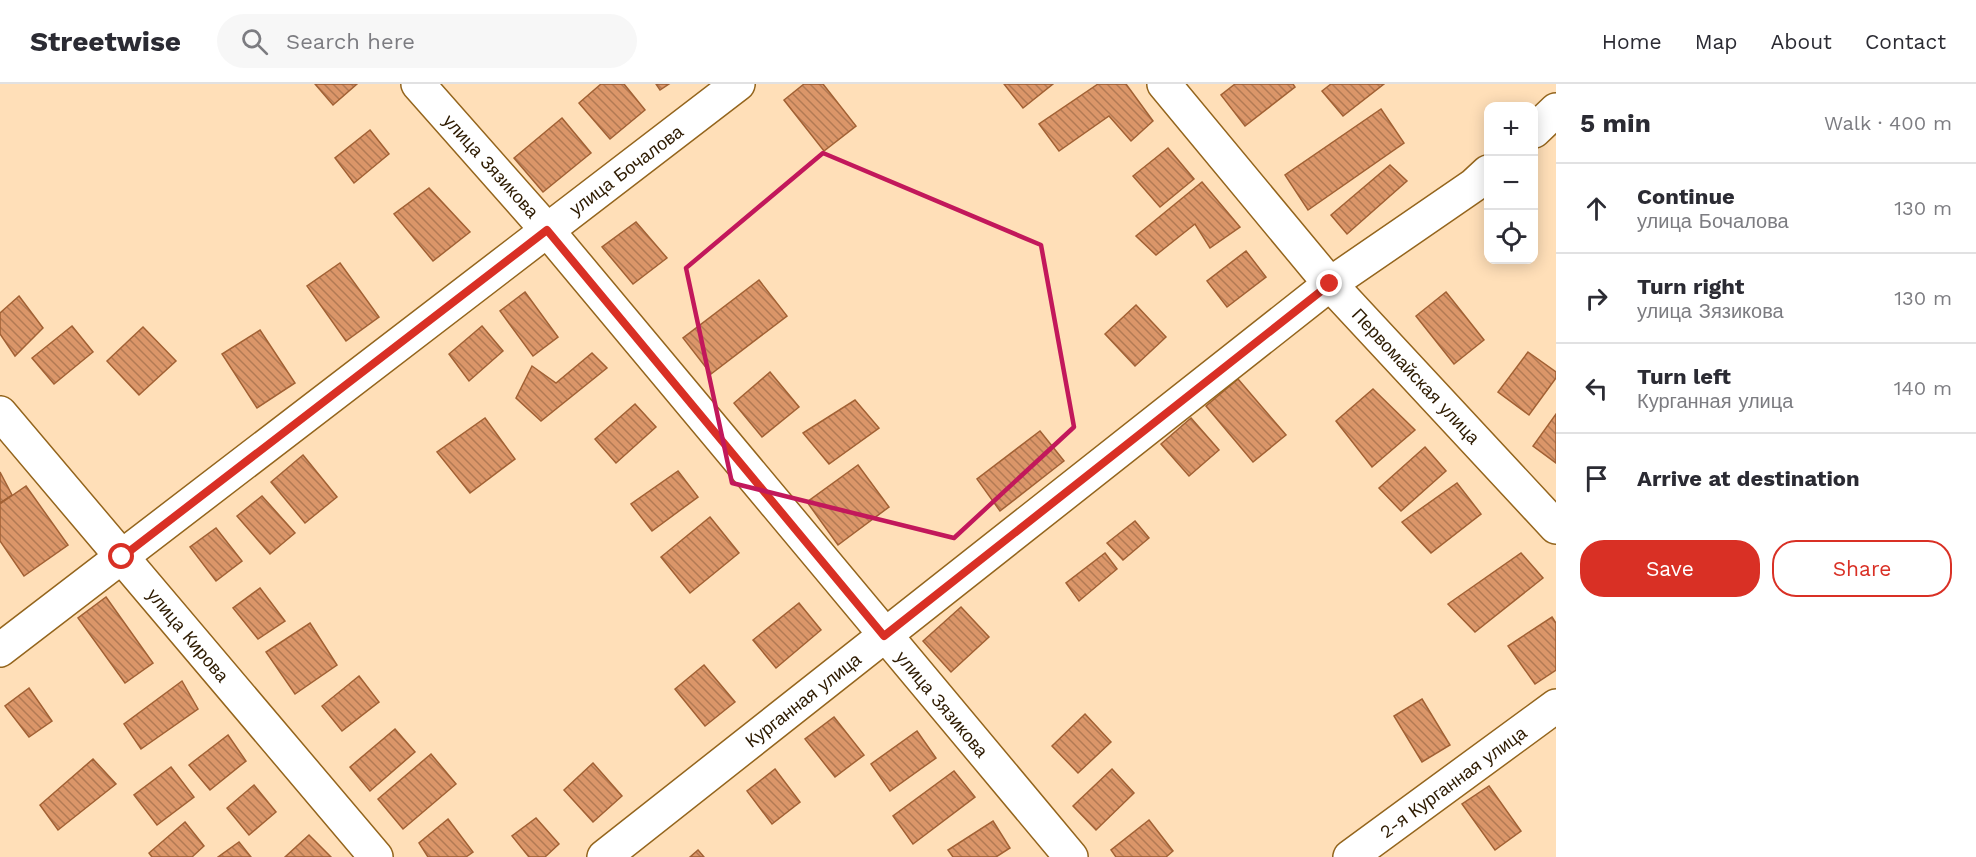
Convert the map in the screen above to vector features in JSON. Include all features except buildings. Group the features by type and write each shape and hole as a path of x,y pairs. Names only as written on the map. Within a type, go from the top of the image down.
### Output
{"street":[{"name":"улица Зязикова","path":"418,84 547,230 1071,857"},
{"name":"улица Бочалова","path":"0,650 738,84"},
{"name":"Первомайская улица","path":"1164,84 1330,284 1556,527"},
{"path":"1538,126 1556,110"},
{"name":"Курганная улица","path":"604,857 1330,284 1474,185 1484,176"},
{"name":"улица Кирова","path":"0,413 376,857"},
{"name":"2-я Курганная улица","path":"1350,857 1556,706"}],"highlighted area":[{"path":"823,153 1041,245 1074,427 954,538 732,483 686,268"}],"route":[{"path":"122,557 547,230 884,636 1330,284"}]}
